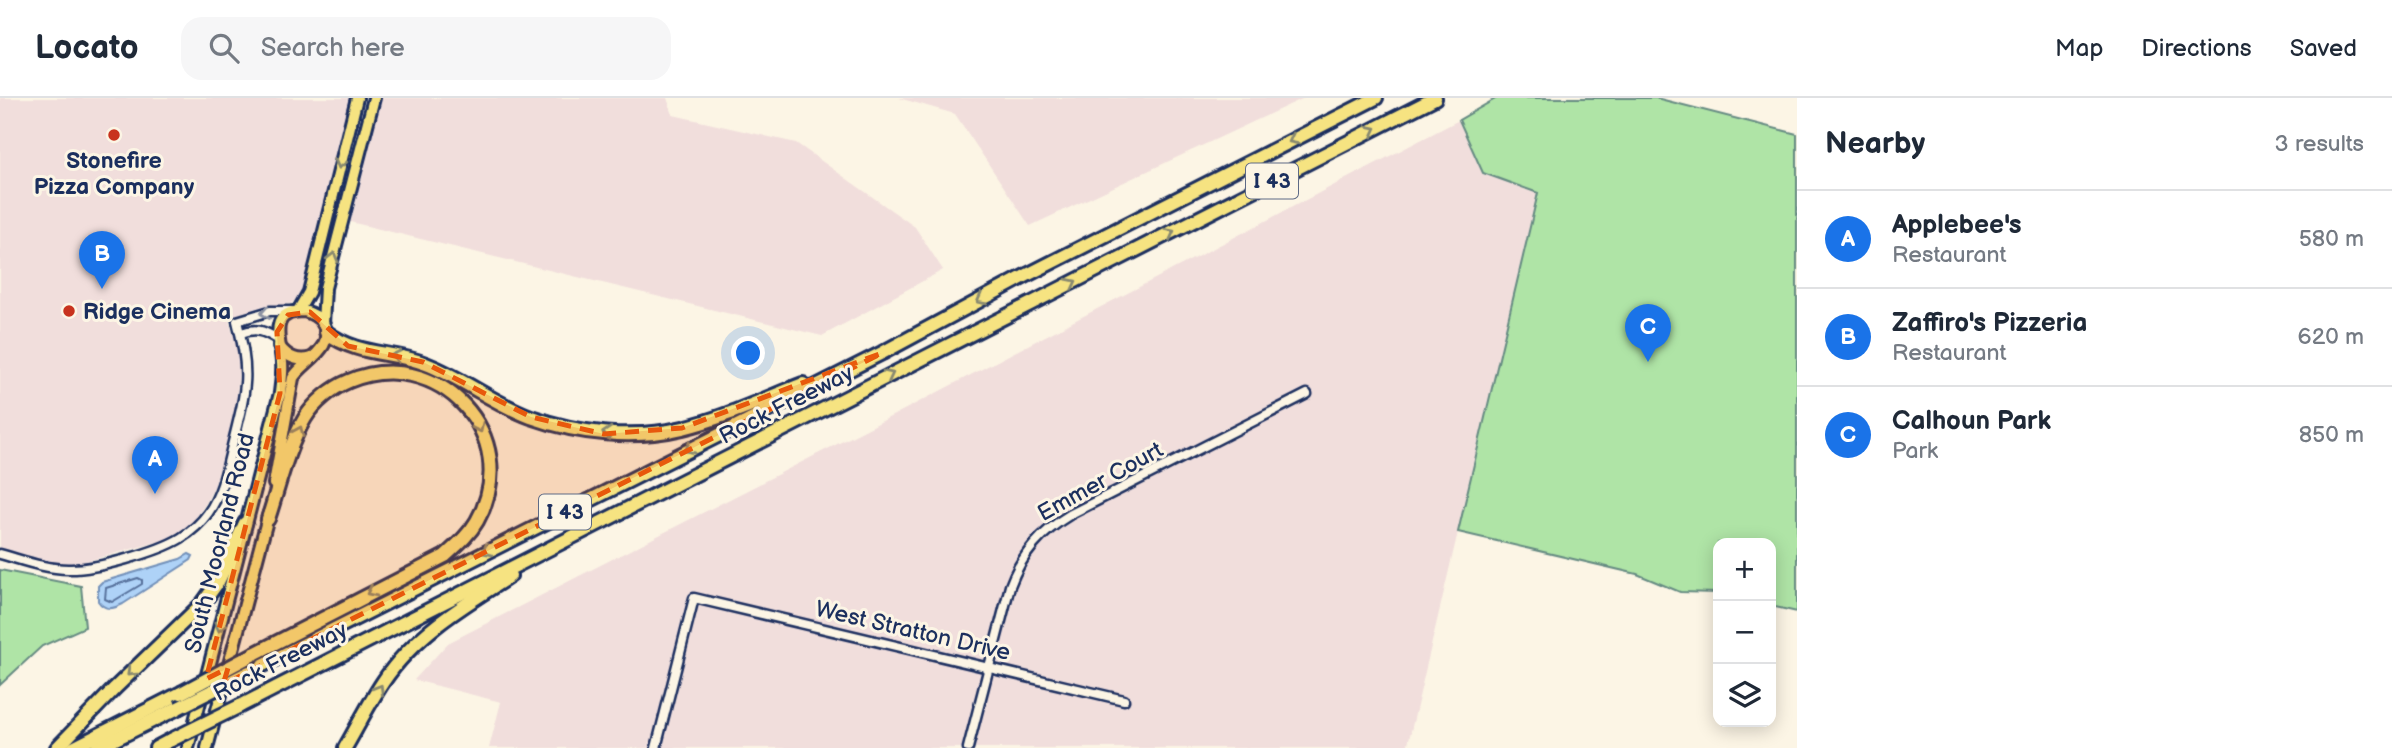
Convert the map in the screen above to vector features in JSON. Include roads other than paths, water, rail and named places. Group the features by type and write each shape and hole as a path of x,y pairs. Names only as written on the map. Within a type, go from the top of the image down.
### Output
{"highway":[{"name":"Rock Freeway","path":"97,748 882,353 1029,274 1376,98"},
{"name":"Rock Freeway","path":"156,748 1435,98"},
{"path":"324,328 348,346 423,362 444,371 501,404 531,417 604,434 637,434 682,428 726,415 882,353"},
{"path":"73,748 445,556 462,541 477,521 487,498 491,475 482,431 471,412 456,395 435,382 414,374 389,371 363,375 341,384 322,398 306,418 295,440 268,519"},
{"path":"57,748 203,603 218,582 245,523"},
{"path":"345,748 384,681 405,655 435,626 588,528"}],"main road":[{"path":"356,98 309,292 296,311 282,319 277,332 278,343 284,353 297,360 312,358 323,347 324,288 374,98"},
{"path":"296,311 310,312 324,328"},
{"name":"South Moorland Road","path":"188,748 279,393 282,363 278,343"},
{"name":"South Moorland Road","path":"207,748 268,519 290,387 298,370 312,358"}],"street":[{"path":"0,554 51,568 79,569 164,547 198,525 218,496 244,399 247,369 237,321 270,311 296,311"},
{"path":"240,334 255,329 278,343"},
{"name":"Emmer Court","path":"968,748 1015,573 1030,548 1048,529 1071,514 1307,394"},
{"name":"West Stratton Drive","path":"656,748 694,598 1124,700"}],"water":[{"path":"189,554 193,556 191,560 123,604 109,608 98,601 98,586 102,582"}],"place":[{"name":"Stonefire Pizza Company","path":"114,135"},
{"name":"Zaffiro's Pizzeria","path":"102,289"},
{"name":"Ridge Cinema","path":"69,311"},
{"name":"Calhoun Park","path":"1648,362"},
{"name":"Applebee's","path":"155,494"}]}
